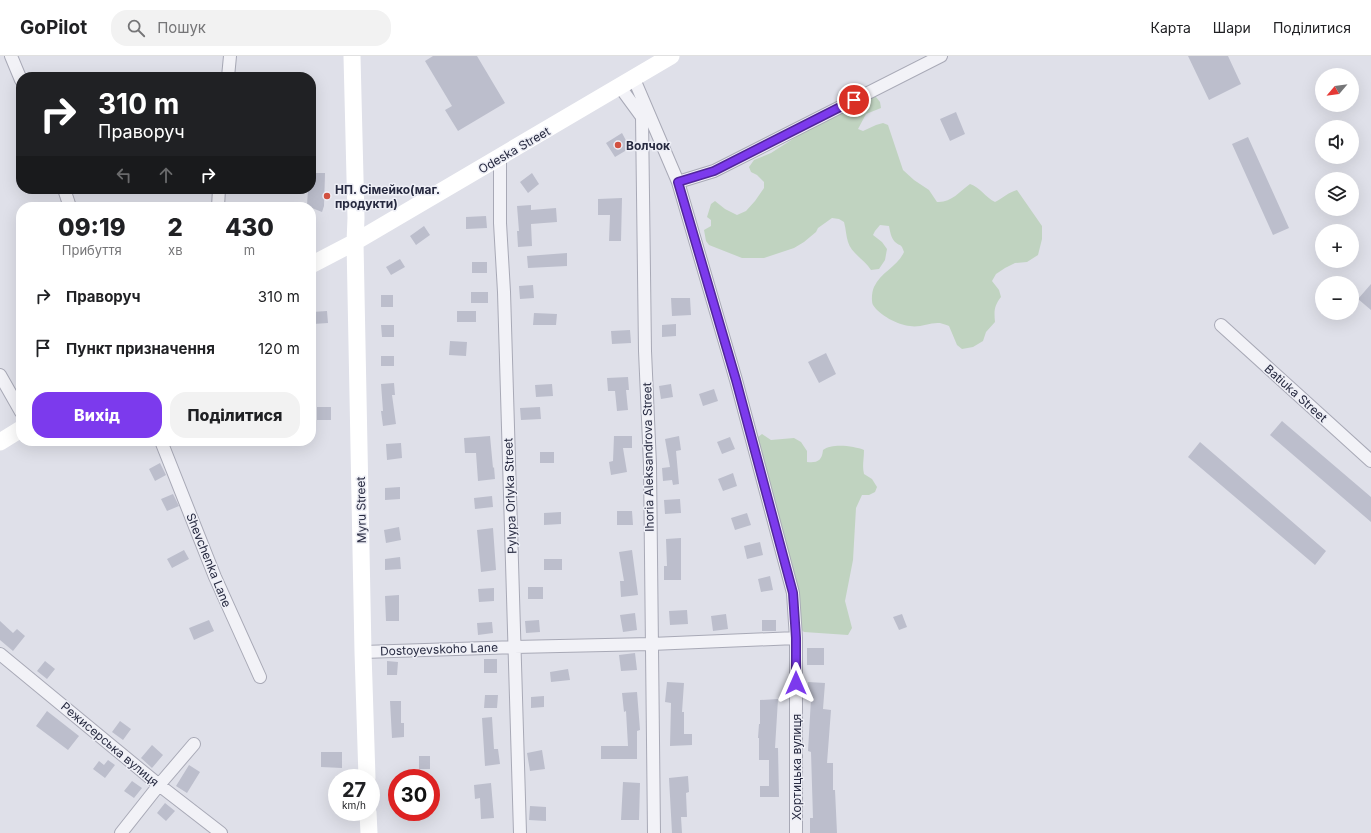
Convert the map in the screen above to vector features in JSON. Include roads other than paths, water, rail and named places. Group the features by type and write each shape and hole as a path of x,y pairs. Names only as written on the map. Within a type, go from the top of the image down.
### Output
{"street":[{"path":"11,56 18,72"},
{"path":"228,72 230,56"},
{"name":"Myru Street","path":"352,56 367,769"},
{"name":"Odeska Street","path":"316,262 355,242 500,158 671,56"},
{"path":"678,182 714,171 942,56"},
{"name":"Хортицька вулиця","path":"634,79 678,182 736,380 793,593 796,638 796,833"},
{"name":"Ihoria Aleksandrova Street","path":"620,87 642,117 645,351 650,465 654,833"},
{"name":"Pylypa Orlyka Street","path":"500,158 500,223 504,308 520,833"},
{"name":"Batiuka Street","path":"1221,325 1371,461"},
{"path":"0,375 16,403"},
{"path":"0,442 16,432"},
{"name":"Shevchenka Lane","path":"163,446 215,577 260,677"},
{"name":"Dostoyevskoho Lane","path":"364,652 514,646 651,644 796,638"},
{"name":"Режисерська вулиця","path":"0,654 159,785 221,833"},
{"path":"121,833 194,744"},
{"path":"368,821 369,833"}],"place":[{"name":"Волчок","path":"618,145"},
{"name":"НП. Сімейко(маг. продукти)","path":"327,196"}]}
